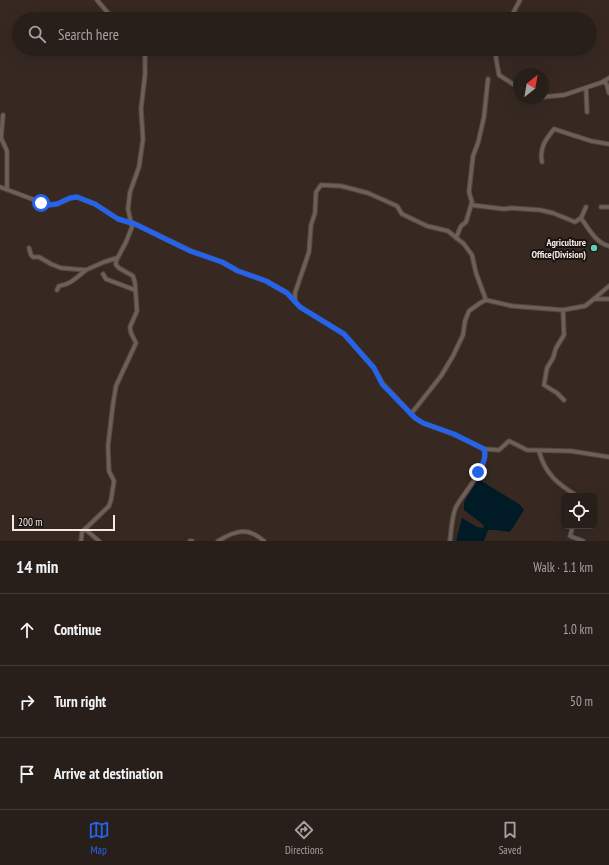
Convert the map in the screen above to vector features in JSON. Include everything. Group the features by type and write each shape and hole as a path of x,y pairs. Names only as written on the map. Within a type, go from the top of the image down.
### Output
{"street":[{"path":"97,0 107,12"},
{"path":"514,12 520,0"},
{"path":"81,541 82,532 109,506 111,500 114,481 109,471 108,446 116,386 136,343 130,327 137,311 133,276 116,265 117,258 132,227 128,209 130,192 137,174 143,139 141,109 145,75 145,56"},
{"path":"496,56 499,75 513,84"},
{"path":"549,96 564,95 586,88 609,78"},
{"path":"456,238 461,226 466,222 472,202 469,192 473,156 478,143 484,116 488,79"},
{"path":"604,81 607,85 609,93"},
{"path":"586,88 587,112"},
{"path":"3,115 1,138 7,152 7,189"},
{"path":"542,162 540,154 544,140 554,128 585,139 609,144"},
{"path":"295,300 295,293 309,252 311,225 315,213 316,192 321,185 341,186 368,193 397,206 402,214 426,226 448,231 464,244 472,256 476,273 486,300"},
{"path":"0,187 48,205 57,204 70,198 77,197 95,204 118,219 130,223 190,251 222,262 238,271 266,281 287,293 300,307 344,334 374,368 382,384 411,414 423,423 454,434 484,449 499,450 508,441 526,450 571,451 609,457"},
{"path":"471,205 540,210 553,213 575,222 580,218 586,207"},
{"path":"601,207 609,207"},
{"path":"580,218 584,225 602,244 609,246"},
{"path":"28,248 31,255 34,257 39,257 61,268 86,270"},
{"path":"58,290 58,286 64,286 73,281 86,270 117,258"},
{"path":"104,274 106,278 135,290"},
{"path":"411,414 441,376 463,335 469,311 480,303 486,300 512,306 563,310 585,306 609,286"},
{"path":"594,298 609,299"},
{"path":"563,310 564,334 547,368 544,385 557,393 564,400"},
{"path":"450,541 455,508 470,488 485,459 484,449"},
{"path":"539,451 542,461 551,477 572,493"},
{"path":"85,529 99,541"},
{"path":"572,529 570,536 583,541"},
{"path":"218,541 238,532 248,531 255,533 264,541"}],"water":[{"path":"478,479 519,504 524,510 510,532 488,530 484,541 456,541 462,518 477,527 483,528 484,526 464,510 464,502"}],"place":[{"name":"Agriculture Office(Division)","path":"594,248"}],"route":[{"path":"41,203 48,205 57,204 70,198 77,197 95,204 118,219 135,224 190,251 222,262 238,271 255,276 287,293 300,307 344,334 374,368 382,384 415,418 423,423 454,434 484,449 485,459 478,472"}]}
